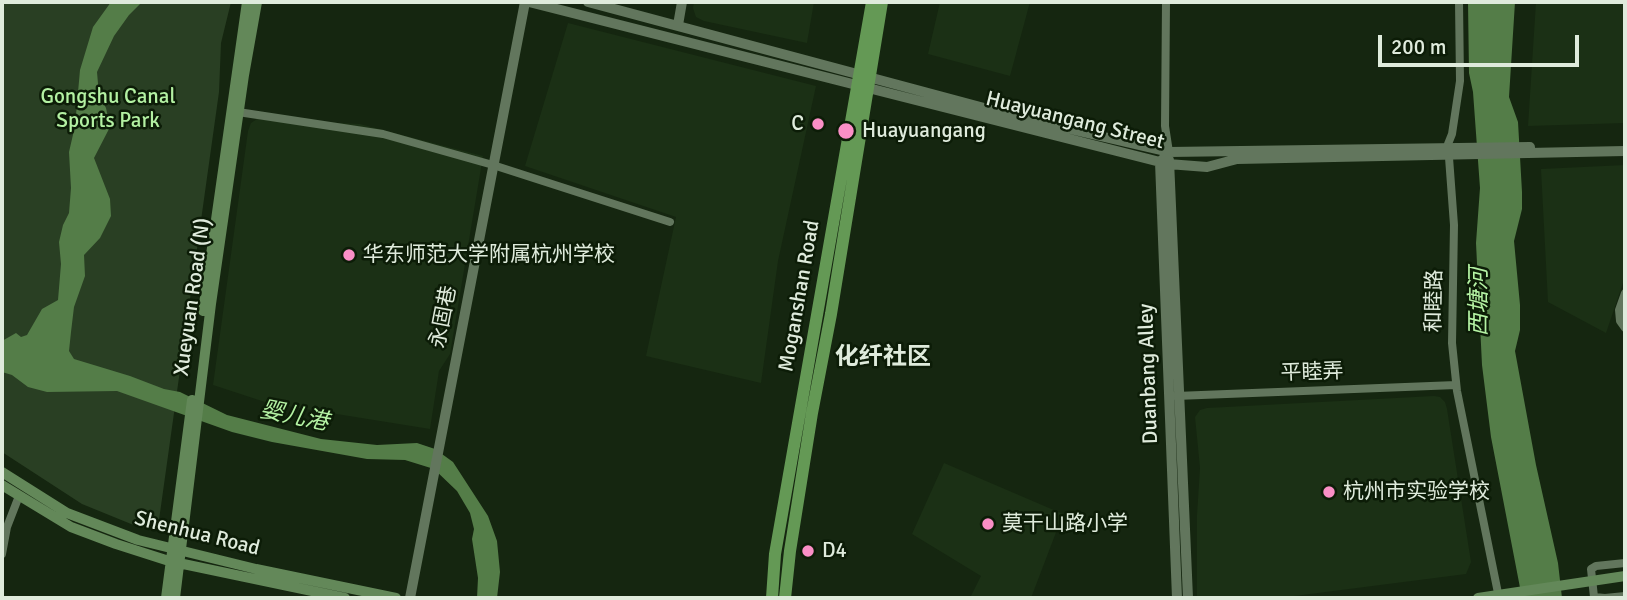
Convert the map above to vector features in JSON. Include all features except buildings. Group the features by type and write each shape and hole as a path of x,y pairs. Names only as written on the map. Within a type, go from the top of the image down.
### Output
{"main road":[{"name":"Xueyuan Road (N)","path":"166,598 193,442 196,394 247,2"},
{"name":"Xueyuan Road (N)","path":"175,598 175,556 188,422 196,394 257,2"},
{"name":"Moganshan Road","path":"785,598 790,551 864,81 872,2"},
{"name":"Moganshan Road","path":"772,598 775,554 864,81 882,2"},
{"name":"Shenhua Road","path":"2,472 67,513 175,556 396,598"},
{"name":"Shenhua Road","path":"2,485 71,527 345,598"},
{"path":"1478,598 1625,576"},
{"path":"1524,598 1625,583"}],"street":[{"name":"Huayuangang Street","path":"527,2 1169,152 1236,155 1625,151"},
{"name":"永固巷","path":"410,598 527,2"},
{"name":"Huayuangang Street","path":"587,2 678,25 864,81 1165,163 1207,167 1236,155 1625,144"},
{"path":"678,25 682,2"},
{"path":"1165,163 1169,152 1165,126 1166,2"},
{"name":"和睦路","path":"1459,2 1460,80 1448,144 1454,225 1451,343 1499,598"},
{"path":"238,112 383,134 493,165 670,222"},
{"name":"Duanbang Alley","path":"1165,163 1175,396 1188,598"},
{"path":"1625,293 1619,310 1620,321 1625,328"},
{"name":"平睦弄","path":"1175,396 1457,384"},
{"name":"Duanbang Alley","path":"1175,396 1177,598"},
{"path":"2,554 19,496"},
{"path":"1625,563 1591,569 1594,597 1625,596"}],"shaded area":[{"path":"694,2 814,2 807,43 704,21 696,17"},
{"path":"940,2 1030,2 1010,76 928,54"},
{"path":"1536,2 1625,2 1625,123 1528,126"},
{"path":"568,23 816,86 778,261 761,383 646,356 676,217 525,166"},
{"name":"华东师范大学附属杭州学校","path":"257,119 360,124 483,156 450,354 439,371 430,429 268,403 213,385 248,131 251,123"},
{"path":"1625,165 1625,277 1606,333 1548,302 1541,169"},
{"name":"杭州市实验学校","path":"1434,396 1445,402 1447,409 1471,562 1466,574 1279,598 1197,598 1200,468 1195,417 1200,410"},
{"name":"莫干山路小学","path":"944,463 1063,514 1031,598 970,598 981,576 912,534"}],"green space":[{"name":"Gongshu Canal Sports Park","path":"2,2 231,2 221,43 219,92 159,520 149,529 82,504 2,452"}],"water":[{"path":"111,2 142,2 114,36 97,72 99,95 106,108 110,127 94,158 110,199 111,216 100,238 84,255 85,276 74,307 69,351 74,359 180,392 227,415 321,439 377,445 417,443 435,449 453,462 488,516 497,541 500,572 497,598 477,598 478,578 472,539 474,529 470,513 457,491 434,469 405,460 367,459 272,442 232,432 117,391 47,392 28,387 12,375 2,372 2,341 16,333 21,337 27,335 42,309 58,300 61,264 59,242 69,213 69,152 75,126 80,70 93,27"},
{"name":"西塘河","path":"1468,2 1515,2 1509,97 1518,122 1522,209 1514,241 1520,305 1520,330 1515,351 1558,563 1562,598 1522,598 1491,437 1482,365 1476,243 1480,188 1473,92 1469,73"}],"place":[{"name":"C","path":"818,124"},
{"name":"Huayuangang","path":"846,131"},
{"name":"华东师范大学附属杭州学校","path":"349,255"},
{"name":"杭州市实验学校","path":"1329,492"},
{"name":"莫干山路小学","path":"988,524"},
{"name":"D4","path":"808,551"}],"district":[{"name":"化纤社区","path":"883,358"}],"water label":[{"name":"婴儿港","path":"294,417"}]}
